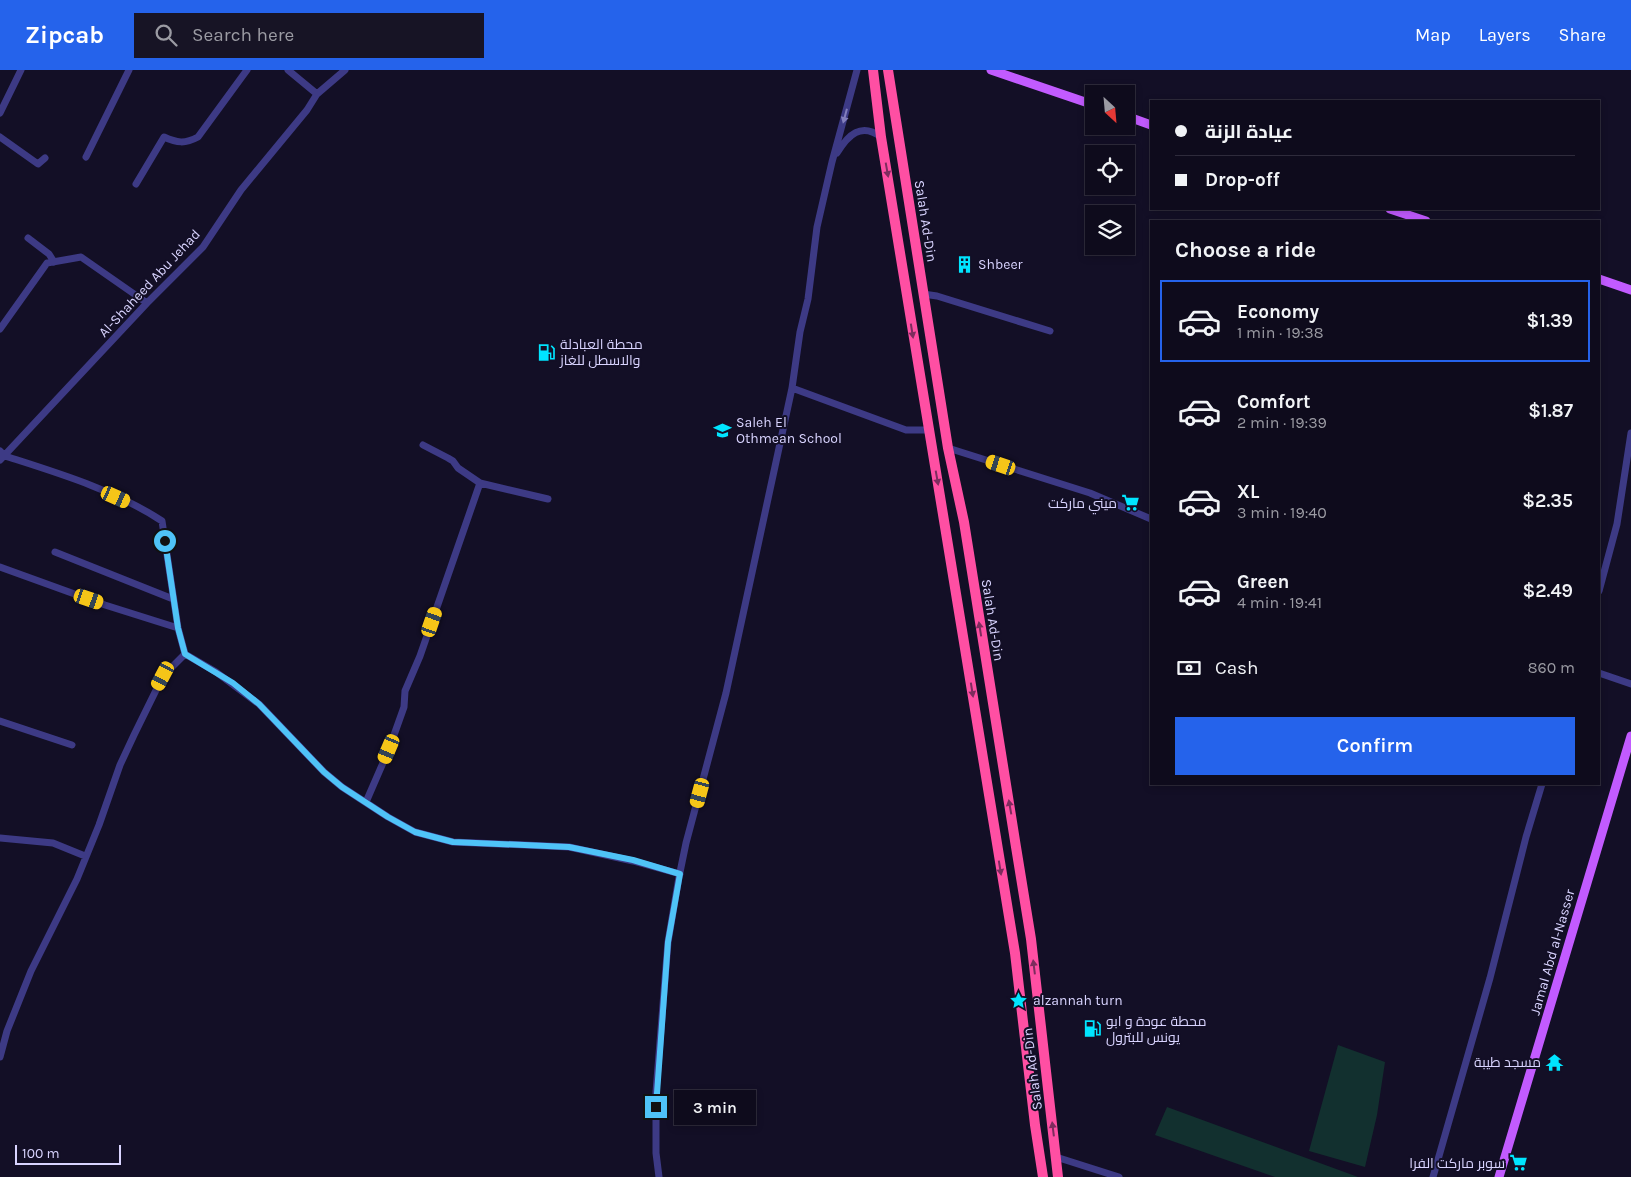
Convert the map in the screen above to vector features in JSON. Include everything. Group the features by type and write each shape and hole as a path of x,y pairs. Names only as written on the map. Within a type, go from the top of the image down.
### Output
{"highway":[{"name":"Salah Ad-Din","path":"873,70 881,137 1021,997 1035,1125 1043,1177"},
{"name":"Salah Ad-Din","path":"889,71 948,448 964,522 1026,909 1058,1177"},
{"path":"968,664 979,655 986,664"},
{"path":"1007,910 1024,914 1026,909"}],"main road":[{"path":"991,70 1085,102"},
{"path":"1135,119 1150,125"},
{"path":"1393,210 1423,220"},
{"path":"1600,279 1631,290"},
{"name":"Jamal Abd al-Nasser","path":"1499,1177 1631,736"}],"street":[{"path":"0,113 21,70"},
{"path":"86,157 129,70"},
{"path":"136,184 164,137 174,142 187,143 198,137 248,70"},
{"path":"288,70 317,94"},
{"name":"Al-Shaheed Abu Jehad","path":"2,455 203,247 241,190 307,110 317,94 345,70"},
{"path":"659,1177 656,1153 656,1092 668,942 680,874 686,843 724,702 792,388 800,332 808,298 817,228 832,162 857,70"},
{"path":"832,162 845,141 855,132 871,130 881,137"},
{"path":"0,137 38,164 45,158"},
{"path":"28,238 49,254 54,262"},
{"path":"0,329 47,263 81,257 147,303"},
{"path":"923,294 937,296 1050,331"},
{"path":"792,388 906,430 929,430"},
{"path":"1600,588 1617,524 1631,433"},
{"path":"422,445 453,461 458,468 480,482 548,499"},
{"path":"948,448 1090,494 1150,518"},
{"path":"2,455 70,477 146,511 162,521 178,628 185,654 233,683 259,704 324,772 342,787 388,817 415,832 453,842 569,847 633,860 680,874"},
{"path":"366,802 389,749 404,707 405,691 420,656 480,482"},
{"path":"56,552 173,599"},
{"path":"0,567 105,605 178,628"},
{"path":"0,1057 7,1032 31,971 77,879 99,825 120,765 148,704 163,676 185,654"},
{"path":"1600,673 1631,684"},
{"path":"0,721 72,745"},
{"path":"1433,1177 1490,978 1526,837 1542,785"},
{"path":"0,838 53,843 85,856"},
{"path":"1056,1157 1119,1177"}],"green space":[{"path":"1338,1045 1385,1062 1377,1115 1365,1167 1309,1151"},
{"path":"1167,1107 1358,1177 1275,1177 1155,1135"}],"place":[{"name":"Shbeer","path":"964,264"},
{"name":"محطة العبادلة والاسطل للغاز","path":"546,352"},
{"name":"Saleh El Othmean School","path":"722,430"},
{"name":"ميني ماركت","path":"1131,503"},
{"name":"alzannah turn","path":"1019,1000"},
{"name":"محطة عودة و ابو يونس للبترول","path":"1092,1029"},
{"name":"مسجد طيبة","path":"1555,1062"},
{"name":"سوبر ماركت الفرا","path":"1519,1163"}],"route":[{"path":"165,541 178,628 185,654 233,683 259,704 324,772 342,787 388,817 415,832 453,842 569,847 633,860 680,874 668,942 656,1107"}]}
